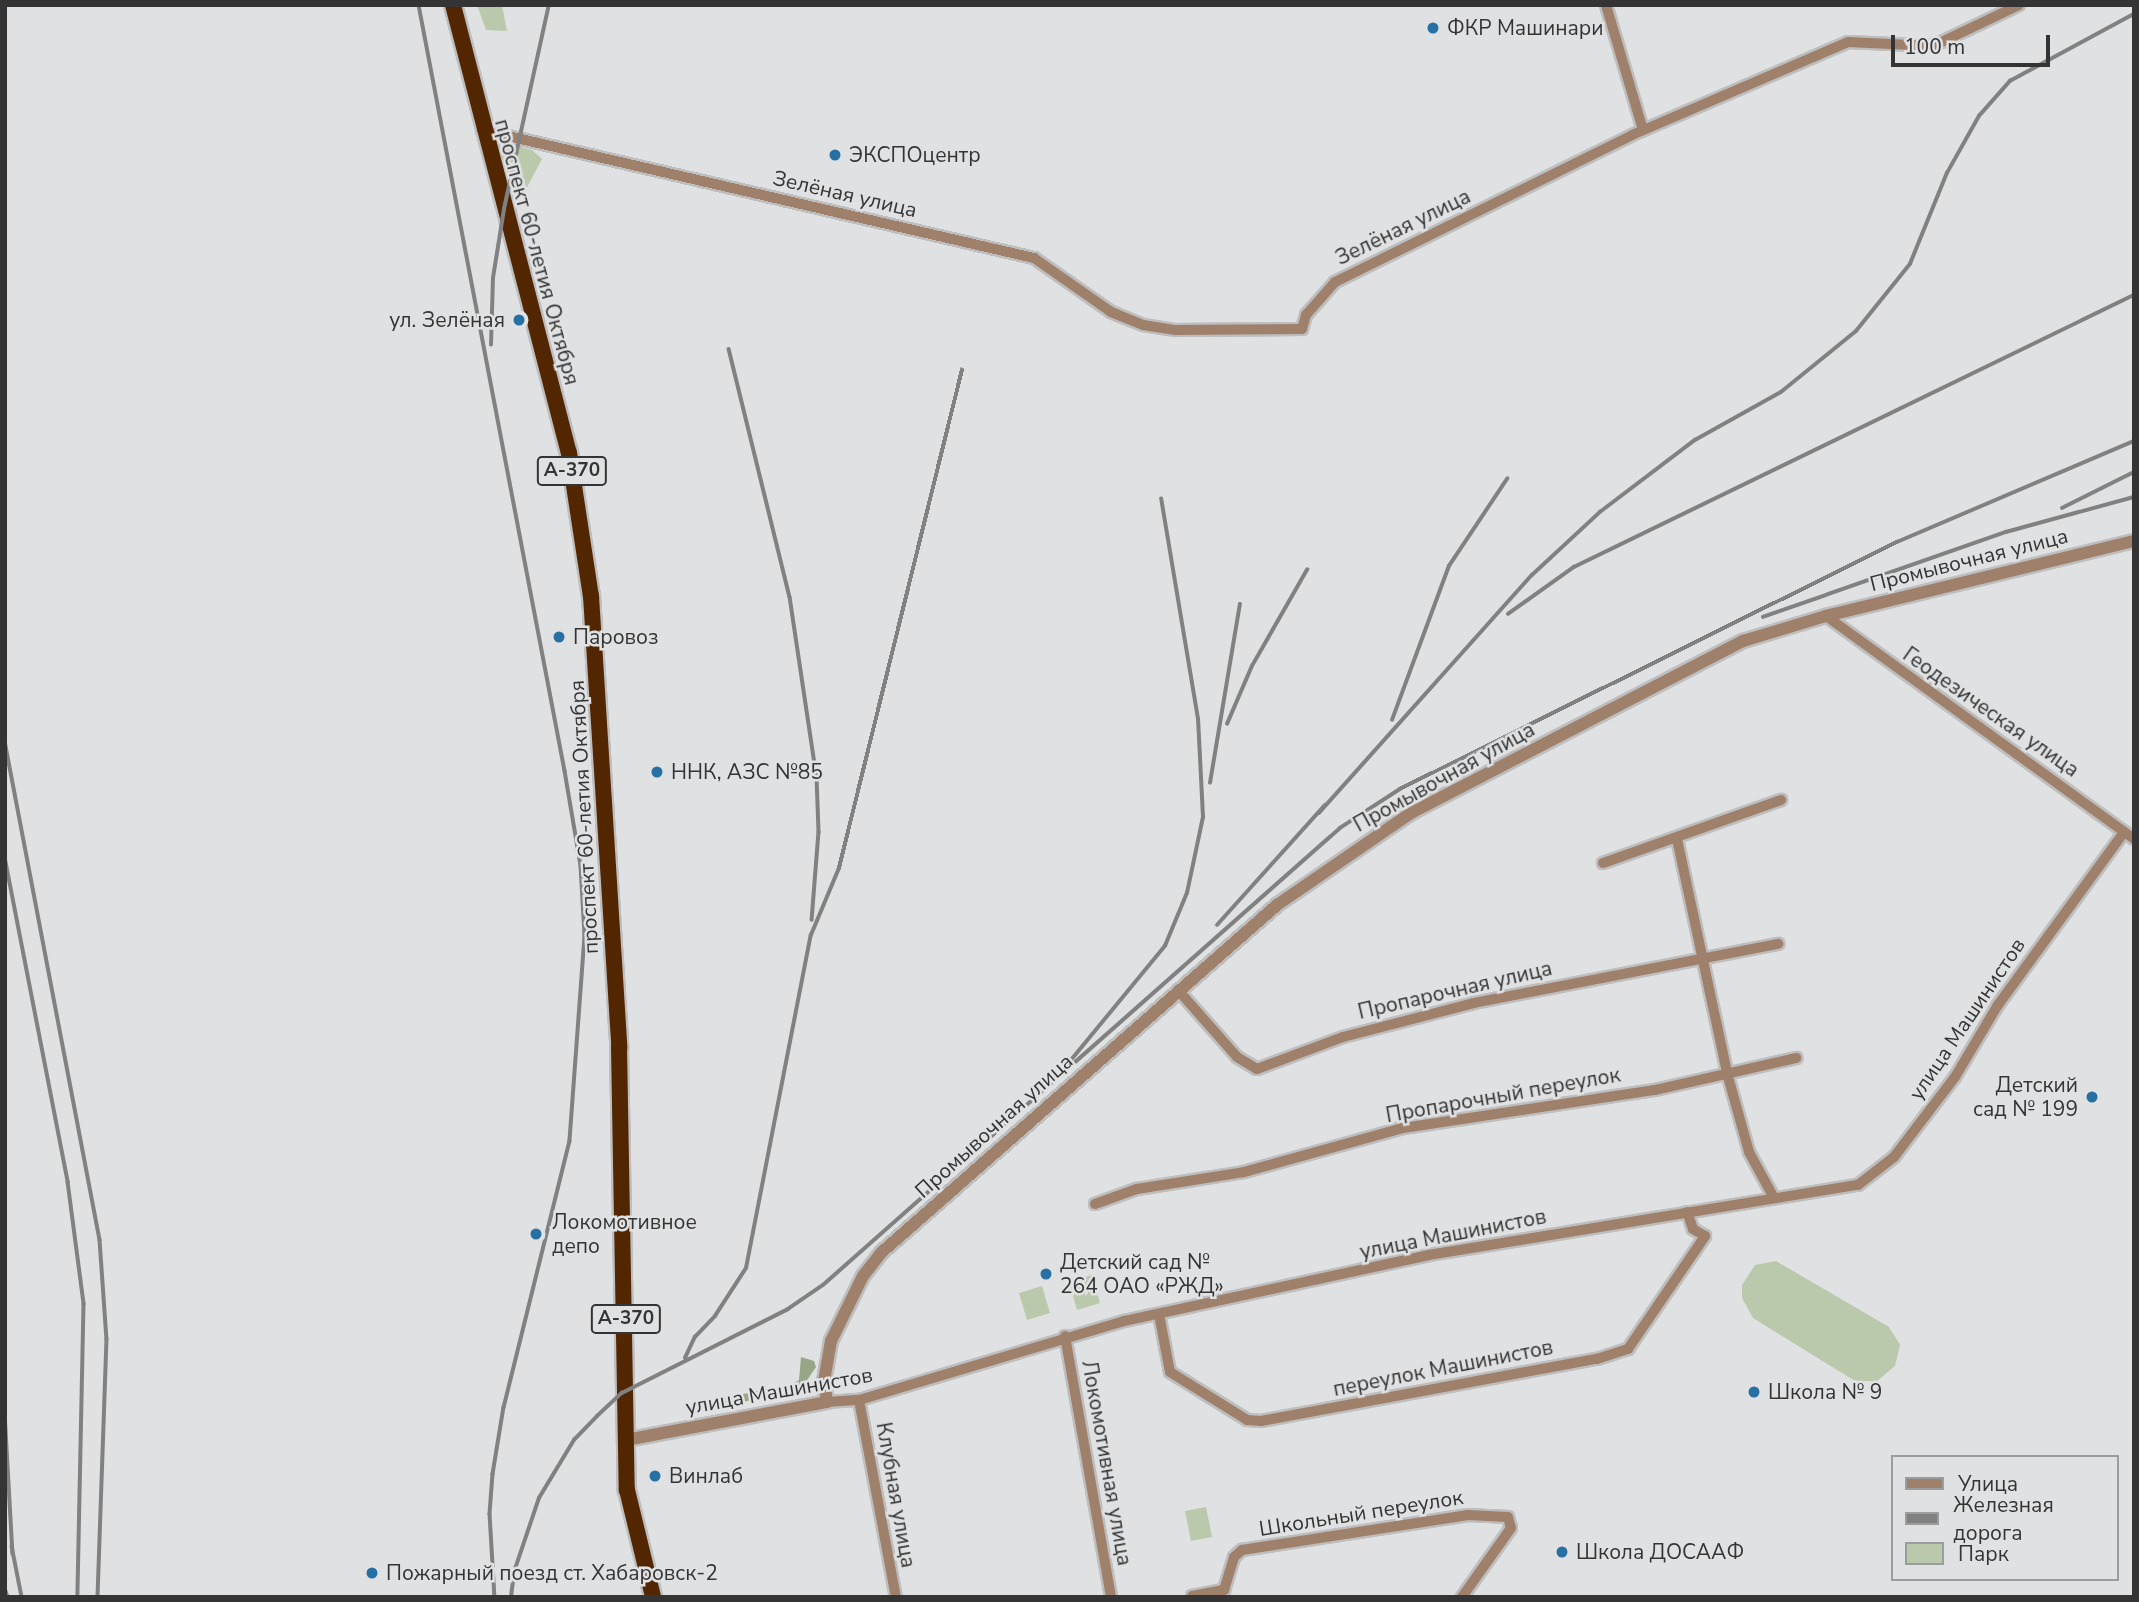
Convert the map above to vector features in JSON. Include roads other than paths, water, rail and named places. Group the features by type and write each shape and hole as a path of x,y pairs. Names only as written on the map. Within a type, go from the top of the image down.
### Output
{"highway":[{"name":"проспект 60-летия Октября","path":"453,5 482,130 569,453 591,596 619,1047 627,1490 653,1597"}],"street":[{"path":"1606,5 1643,130"},
{"name":"Зелёная улица","path":"482,130 1034,258 1111,312 1143,325 1176,330 1302,329 1306,315 1335,282 1643,130 1847,42 1933,46 2019,5"},
{"name":"Промывочная улица","path":"827,1402 824,1381 831,1341 863,1276 883,1252 1277,905 1411,813 1722,649 1826,616 2134,541"},
{"name":"Геодезическая улица","path":"1826,616 2134,839"},
{"path":"1603,863 1781,800"},
{"name":"улица Машинистов","path":"626,1440 827,1402 859,1399 1065,1336 1429,1255 1773,1196 1858,1185 1894,1157 1955,1077 1998,1005 2123,832"},
{"path":"1677,839 1700,959 1727,1073 1749,1152 1773,1196"},
{"name":"Пропарочная улица","path":"1178,990 1237,1057 1257,1069 1342,1037 1474,1003 1778,944"},
{"name":"Пропарочный переулок","path":"1095,1204 1138,1189 1244,1172 1403,1128 1655,1090 1796,1059"},
{"name":"переулок Машинистов","path":"1159,1314 1170,1372 1247,1420 1261,1421 1598,1359 1628,1349 1705,1236 1693,1228 1687,1212"},
{"name":"Локомотивная улица","path":"1065,1336 1111,1597"},
{"name":"Клубная улица","path":"859,1399 896,1597"},
{"name":"Школьный переулок","path":"1192,1596 1224,1590 1234,1557 1242,1550 1468,1515 1503,1515 1510,1519 1511,1528 1462,1597"}],"railway":[{"path":"419,5 565,771 581,866 585,936 570,1141 504,1407 493,1474 490,1514 495,1597"},
{"path":"491,345 493,278 504,209 549,5"},
{"path":"1319,813 1532,575 1600,512 1695,440 1781,392 1856,331 1910,264 1947,173 1979,116 2010,81 2134,14"},
{"path":"1508,614 1574,567 2134,295"},
{"path":"729,349 790,597 817,777 819,832 812,920"},
{"path":"685,1358 695,1337 715,1316 746,1268 811,935 839,868 962,370"},
{"path":"511,1597 514,1572 539,1498 574,1440 597,1416 622,1393 788,1309 823,1285 1340,828 1400,789 1897,542 2134,441"},
{"path":"2062,508 2134,472"},
{"path":"1392,720 1449,566 1507,479"},
{"path":"1763,617 2006,532 2134,497"},
{"path":"1071,1060 1165,946 1187,893 1203,817 1198,719 1161,499"},
{"path":"1227,724 1252,666 1307,570"},
{"path":"1210,783 1240,604"},
{"path":"5,741 100,1240 107,1339 98,1597"},
{"path":"1217,925 1325,805"},
{"path":"5,857 68,1182 84,1304 78,1597"},
{"path":"5,1412 13,1554"},
{"path":"12,1546 22,1597"},
{"path":"5,1588 8,1597"}],"place":[{"name":"ФКР Машинари","path":"1433,28"},
{"name":"ЭКСПОцентр","path":"835,155"},
{"name":"ул. Зелёная","path":"519,320"},
{"name":"Паровоз","path":"559,637"},
{"name":"ННК, АЗС №85","path":"657,772"},
{"name":"Детский сад № 199","path":"2092,1097"},
{"name":"Локомотивное депо","path":"536,1234"},
{"name":"Детский сад № 264 ОАО «РЖД»","path":"1046,1274"},
{"name":"Школа № 9","path":"1754,1392"},
{"name":"Винлаб","path":"655,1476"},
{"name":"Школа ДОСААФ","path":"1562,1552"},
{"name":"Пожарный поезд ст. Хабаровск-2","path":"372,1573"}]}
